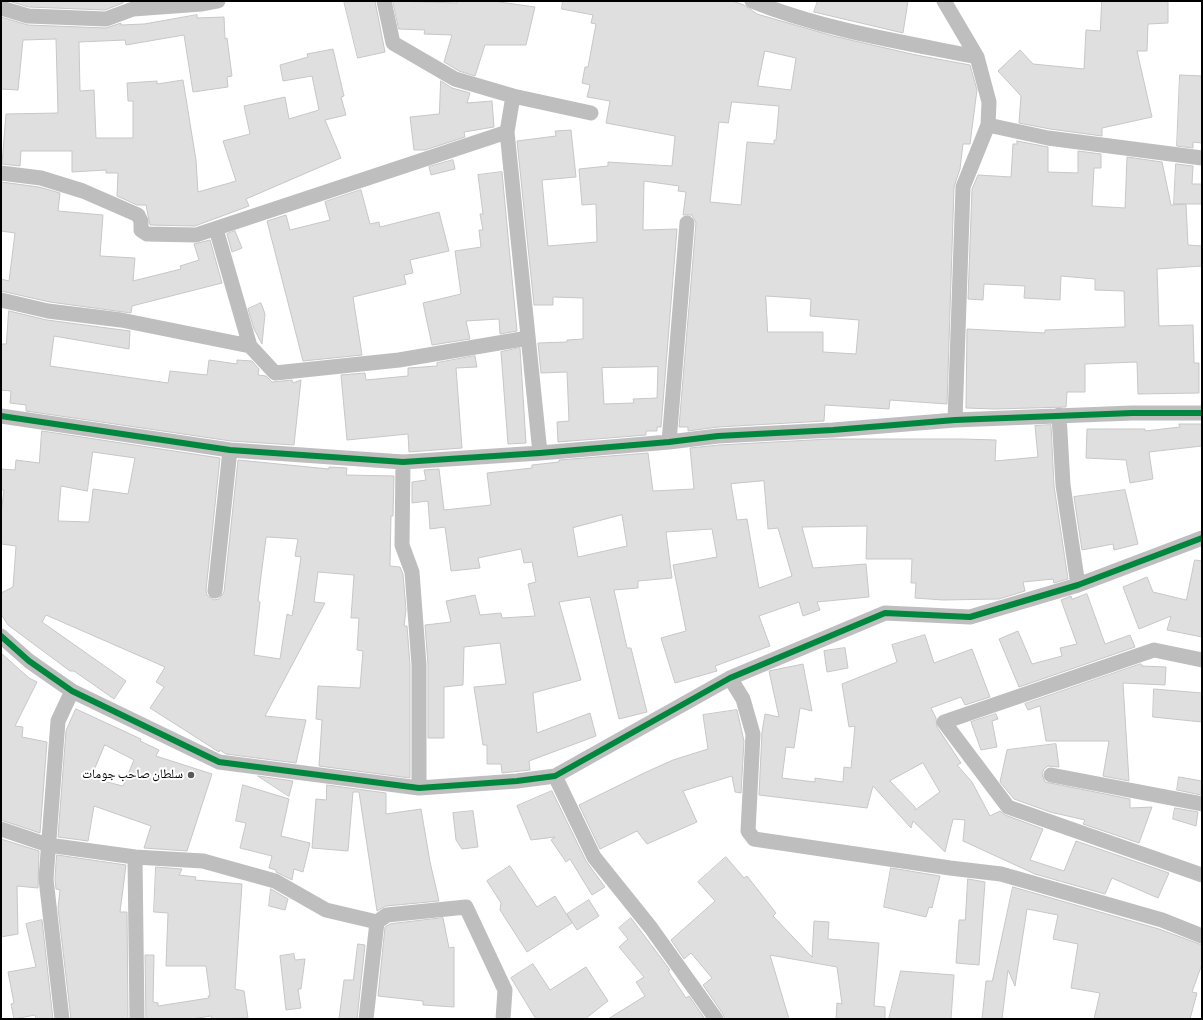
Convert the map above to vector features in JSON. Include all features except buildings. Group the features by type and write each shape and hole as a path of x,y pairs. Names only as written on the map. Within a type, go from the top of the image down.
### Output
{"street":[{"path":"1,8 28,16 106,19 133,9 202,4 218,1"},
{"path":"384,1 393,43 455,79 513,96 591,113"},
{"path":"752,1 771,9 859,34 977,57"},
{"path":"944,1 977,57 989,102 988,126 963,187 956,420"},
{"path":"513,96 507,132 540,453"},
{"path":"988,126 1048,138 1202,158"},
{"path":"1,173 41,178 83,191 138,215 141,230 146,234 196,235 507,132"},
{"path":"669,442 687,223"},
{"path":"216,229 250,346 276,373 399,360 528,338"},
{"path":"1,300 48,311 121,320 250,346"},
{"path":"1,416 230,450 403,462 540,453 669,442 718,436 832,430 956,420 1202,413"},
{"path":"1059,416 1063,485 1078,585"},
{"path":"215,591 230,450"},
{"path":"403,462 402,545 412,572 419,665 419,788"},
{"path":"1,636 29,661 72,692 219,762 419,788 517,781 555,776 730,678 885,613 970,617 1078,585 1202,538"},
{"path":"1202,660 1154,650 944,722 1008,807 1202,875"},
{"path":"730,678 743,699 753,734 748,831 754,839 883,859 1001,874 1162,920 1202,936"},
{"path":"62,1019 46,879 58,721 72,692"},
{"path":"1051,775 1202,804"},
{"path":"555,776 594,857 651,928 716,1019"},
{"path":"1,829 48,845 135,857 203,861 275,881 326,910 377,922 387,915 466,907 506,990 503,1019"},
{"path":"135,857 137,1019"},
{"path":"366,1019 377,922"}],"cycle path":[{"path":"1,416 230,450 403,462 540,453 669,442 718,436 833,430 955,420 1132,413 1202,413"},
{"path":"1,636 29,661 72,691 219,762 419,788 517,781 555,776 730,678 885,613 970,617 1078,585 1202,538"}],"place":[{"name":"سلطان صاحب جومات","path":"191,775"}]}
